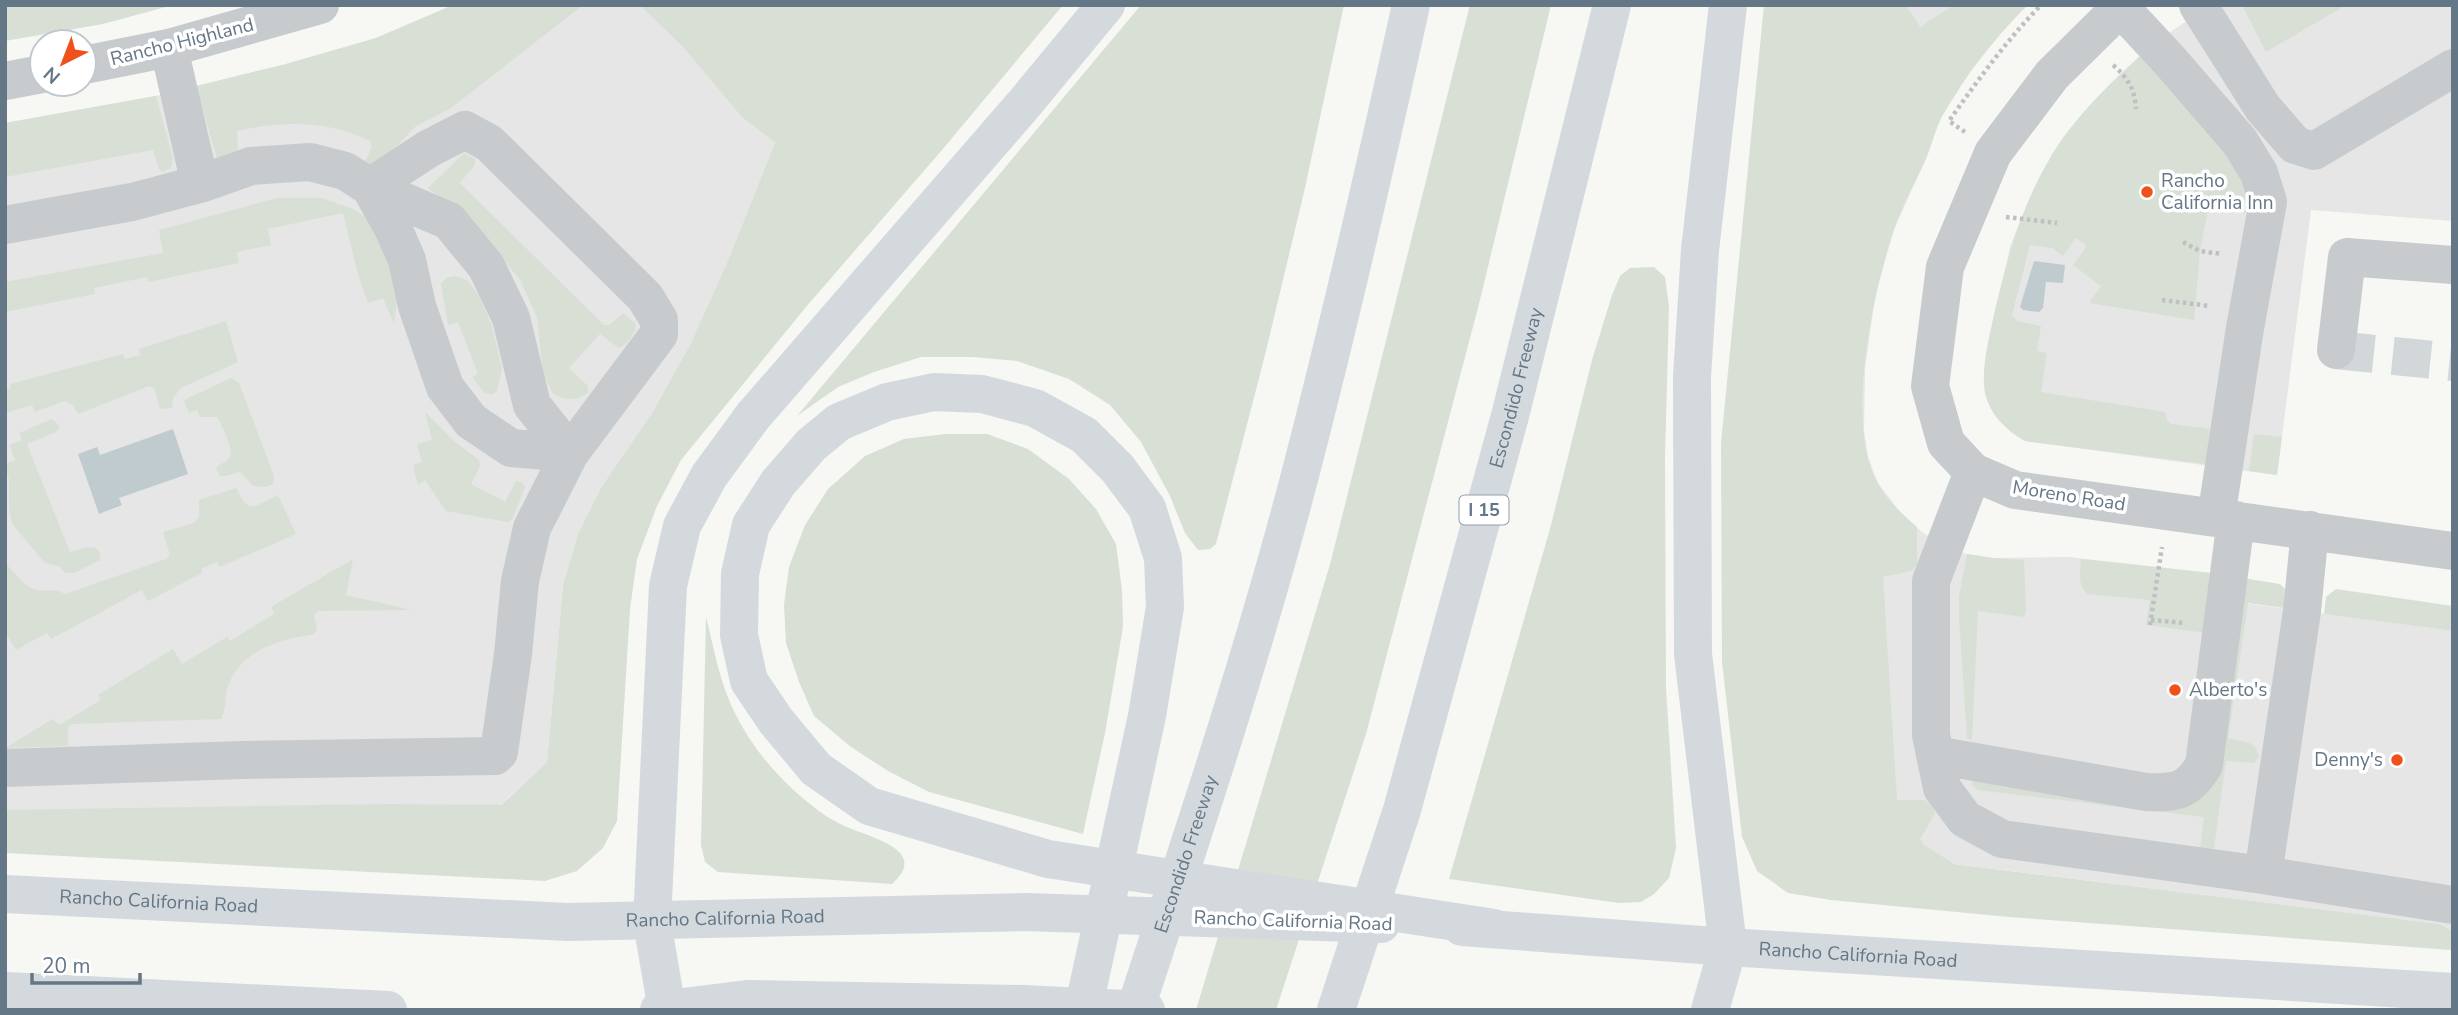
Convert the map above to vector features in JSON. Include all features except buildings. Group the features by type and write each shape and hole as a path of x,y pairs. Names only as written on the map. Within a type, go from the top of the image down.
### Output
{"main road":[{"path":"1106,5 1024,104 753,416 709,476 682,526 668,586 652,922 664,1009 747,999 1023,1004 1146,1010"},
{"name":"Escondido Freeway","path":"1135,1010 1213,773 1298,481 1369,198 1411,5"},
{"name":"Escondido Freeway","path":"1336,1010 1409,784 1510,416 1612,5"},
{"path":"1710,1010 1728,947 1693,654 1692,377 1700,250 1728,5"},
{"path":"1083,1010 1147,716 1165,607 1163,558 1147,508 1118,469 1084,435 1035,408 982,394 934,392 887,402 839,422 811,445 778,483 751,525 740,574 739,635 749,681 776,721 816,769 869,806 1048,859 1494,928"},
{"name":"Rancho California Road","path":"5,894 567,922 1026,912 1494,928 1728,947 2453,992"},
{"path":"5,991 388,1010"}],"street":[{"name":"Rancho Highland","path":"98,62 169,48 320,5"},
{"path":"2198,5 2263,108 2295,145 2315,151 2453,68"},
{"path":"1935,755 2173,793 2194,782 2204,765 2226,519 2249,312 2268,202 2259,173 2240,142 2200,93 2120,6"},
{"name":"Moreno Road","path":"2120,6 2052,75 1993,153 1945,267 1930,386 1946,443 1973,472 2015,490 2453,551"},
{"path":"169,48 200,184"},
{"path":"5,81 28,77"},
{"path":"5,768 242,760 495,756 499,752 520,581 532,528 570,453 660,334 659,320 645,297 489,143 465,130 428,149 370,187"},
{"path":"5,225 132,202 200,184 251,166 310,162 345,171 370,187 449,221 486,266 511,318 532,405 570,453"},
{"path":"370,187 407,260 425,334 445,387 471,421 510,448 570,453"},
{"path":"2336,351 2347,257 2453,265"},
{"path":"1973,472 1931,580 1931,735 1942,788 1965,819 2002,839 2263,875 2453,905"},
{"path":"2263,875 2302,611 2310,530"}],"path":[{"path":"1993,153 1950,121 1987,68 2041,5"},
{"path":"2086,41 2127,78 2134,92 2136,109"},
{"path":"1969,209 2020,221 2057,223"},
{"path":"2162,300 2249,312"},
{"path":"2150,625 2166,510"}],"shaded area":[{"path":"5,5 173,5 80,28 28,28 28,37 5,41"},
{"path":"453,5 714,5 797,86 729,258 690,345 652,413 602,486 578,534 563,585 547,762 485,819 5,843 5,123 166,94 286,64 376,38"},
{"path":"453,5 583,5 451,108 415,127 385,158 368,165 365,161 372,147 370,141 354,134 321,126 287,124 237,131 238,152 217,158 196,86 376,38"},
{"path":"640,5 1063,5 806,307 681,460 657,506 637,559 630,609 617,821 603,848 577,871 545,881 5,853 5,810 388,804 501,805 547,762 563,585 578,534 602,486 652,413 690,345 729,258 775,142 742,117 684,48"},
{"path":"1141,5 1344,5 1305,188 1264,359 1216,544 1210,549 1198,550 1185,533 1170,496 1141,442 1110,405 1069,379 1017,361 973,357 921,357 838,387 797,416"},
{"path":"1470,5 1551,5 1480,300 1366,734 1276,1010 1196,1010 1331,561"},
{"path":"1764,5 1906,5 1920,27 1954,5 2028,5 1982,57 1940,119 1926,159 1893,232 1877,289 1865,359 1863,428 1868,459 1882,490 1917,527 1917,565 1911,571 1883,577 1897,800 1925,800 1933,807 1935,814 1920,839 1923,844 1954,864 2440,924 2452,931 2451,950 2009,917 1831,900 1788,893 1757,871 1742,837 1722,662 1721,443"},
{"path":"1846,5 2028,5 2012,20 1971,70 1941,118 1894,230 1875,296 1865,370 1864,431 1868,457 1878,483 1900,512 1923,533 1947,547 1967,554 1993,558 2069,557 2220,574 2236,602 2453,631 2453,936 2452,931 2440,924 1915,859 1860,846"},
{"path":"2210,5 2453,5 2453,221 2311,210 2277,475 2025,441 1998,420 1985,393 1984,373 2010,247 2052,154 2083,113 2110,84 2166,35"},
{"path":"2242,5 2346,5 2266,52"},
{"path":"2144,52 2253,181 2248,213 2208,209 2200,251 2194,320 2089,303 2101,286 2073,265 2087,246 2076,238 2063,256 2052,248 2030,245 2012,315 2017,321 2041,326 2037,351 2047,353 2041,392 2165,412 2171,424 2210,429 2206,464 2025,441 2000,421 1985,393 1984,365 1987,347 2009,255 2041,174 2072,126"},
{"path":"156,96 173,158 171,168 162,172 159,169 153,150 5,177 5,123"},
{"path":"464,153 475,159 475,165 460,183 604,325 609,325 623,313 636,324 630,338 619,348 600,334 569,368 588,386 588,393 579,398 562,398 553,394 543,373 537,317 520,280 481,231 428,188"},
{"path":"277,198 322,198 353,209 371,221 399,286 394,324 383,298 368,303 343,213 268,229 271,245 237,252 239,263 148,282 147,277 94,288 95,294 5,312 5,282 163,253 159,230"},
{"path":"2034,261 2065,265 2063,283 2046,282 2043,308 2039,312 2023,310 2020,307"},
{"path":"1654,267 1665,277 1669,306 1665,459 1666,688 1676,848 1669,878 1654,894 1641,902 1619,903 1449,879 1550,529 1592,360 1612,295 1620,276 1630,268"},
{"path":"455,276 468,281 479,296 492,326 502,368 497,391 492,395 484,392 472,377 478,374 458,322 448,325 441,284 446,278"},
{"path":"226,321 238,362 181,388 173,398 172,408 160,409 154,388 149,386 78,414 73,405 64,401 35,412 32,405 5,413 5,390 11,388 10,384 123,354 125,359 140,355 139,349"},
{"path":"231,378 239,383 274,476 273,484 265,487 253,486 241,472 220,476 216,468 231,454 221,425 217,417 200,417 197,410 189,413 184,400"},
{"path":"425,412 453,440 479,460 480,466 471,484 505,502 516,481 522,482 525,487 513,518 508,522 446,511 425,480 418,485 413,465 422,462 417,444 432,440"},
{"path":"52,419 60,426 56,432 27,444 70,552 90,547 98,550 100,554 100,560 74,573 66,573 58,566 45,563 12,524 9,509 9,480 5,464 15,460 9,445 22,440 19,433"},
{"path":"173,429 188,474 119,498 122,505 99,514 78,454 97,447 100,455"},
{"path":"945,434 987,434 1028,449 1069,479 1096,509 1116,544 1122,590 1123,627 1105,733 1083,834 929,792 888,771 851,747 814,716 799,682 786,643 784,605 789,567 805,525 828,489 865,456 904,439"},
{"path":"2254,434 2282,437 2277,475 2249,471"},
{"path":"236,488 249,506 256,506 278,495 296,534 220,567 217,562 201,569 202,573 148,601 142,590 51,639 47,633 16,650 5,632 5,563 31,588 65,594 166,559 170,555 163,532 194,523 199,517 199,500"},
{"path":"1967,554 2024,560 2026,611 2024,617 1978,611 1970,740 1967,738 1959,617 1959,597"},
{"path":"353,559 346,595 412,610 318,611 314,615 317,630 314,634 275,643 242,663 228,686 221,719 72,724 68,727 68,746 5,748 53,719 59,725 101,700 98,695 173,649 182,664 227,637 230,641 274,614 271,607"},
{"path":"2081,559 2220,574 2214,634 2146,625 2150,600 2088,594 2081,583"},
{"path":"2237,577 2280,584 2285,589 2284,608 2248,603 2228,738 2252,745 2258,751 2259,757 2254,763 2226,761 2214,848 2200,849 2204,817 1977,790 1972,784 1974,780 2179,802"},
{"path":"2336,589 2453,606 2453,631 2324,614 2326,597"},
{"path":"706,617 725,690 746,732 766,762 791,788 829,818 882,841 901,854 904,862 902,872 892,884 718,872 705,862 701,845"}],"tunnel":[{"path":"2336,350 2453,362"}],"place":[{"name":"Rancho California Inn","path":"2147,192"},
{"name":"Alberto's","path":"2175,690"},
{"name":"Denny's","path":"2397,760"}]}
